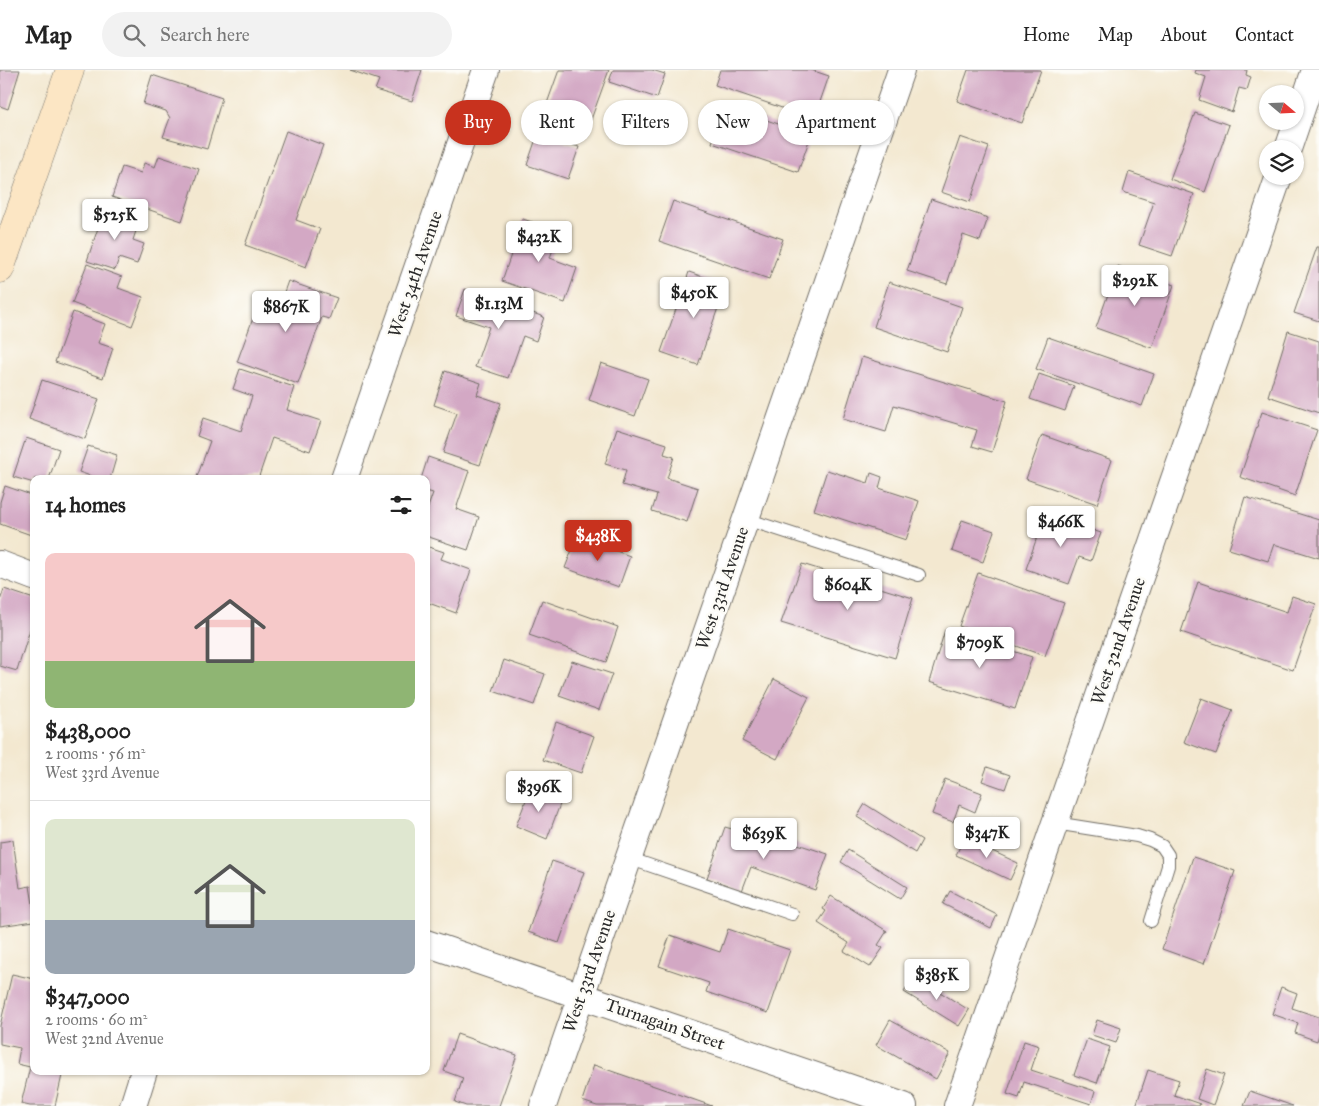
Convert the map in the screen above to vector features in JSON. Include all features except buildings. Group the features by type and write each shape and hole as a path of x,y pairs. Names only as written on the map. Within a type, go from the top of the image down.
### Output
{"street":[{"path":"0,269 70,70"},
{"name":"West 34th Avenue","path":"345,475 486,70"},
{"name":"West 33rd Avenue","path":"543,1106 901,70"},
{"path":"1291,140 1315,70"},
{"name":"West 32nd Avenue","path":"957,1106 1275,185"},
{"path":"0,564 30,575"},
{"name":"Turnagain Street","path":"430,944 904,1106"},
{"path":"133,1106 143,1075"}],"lane":[{"path":"746,519 919,575"},
{"path":"1055,823 1137,836 1162,846 1168,855 1168,866 1151,921"},
{"path":"628,858 792,914"}]}
